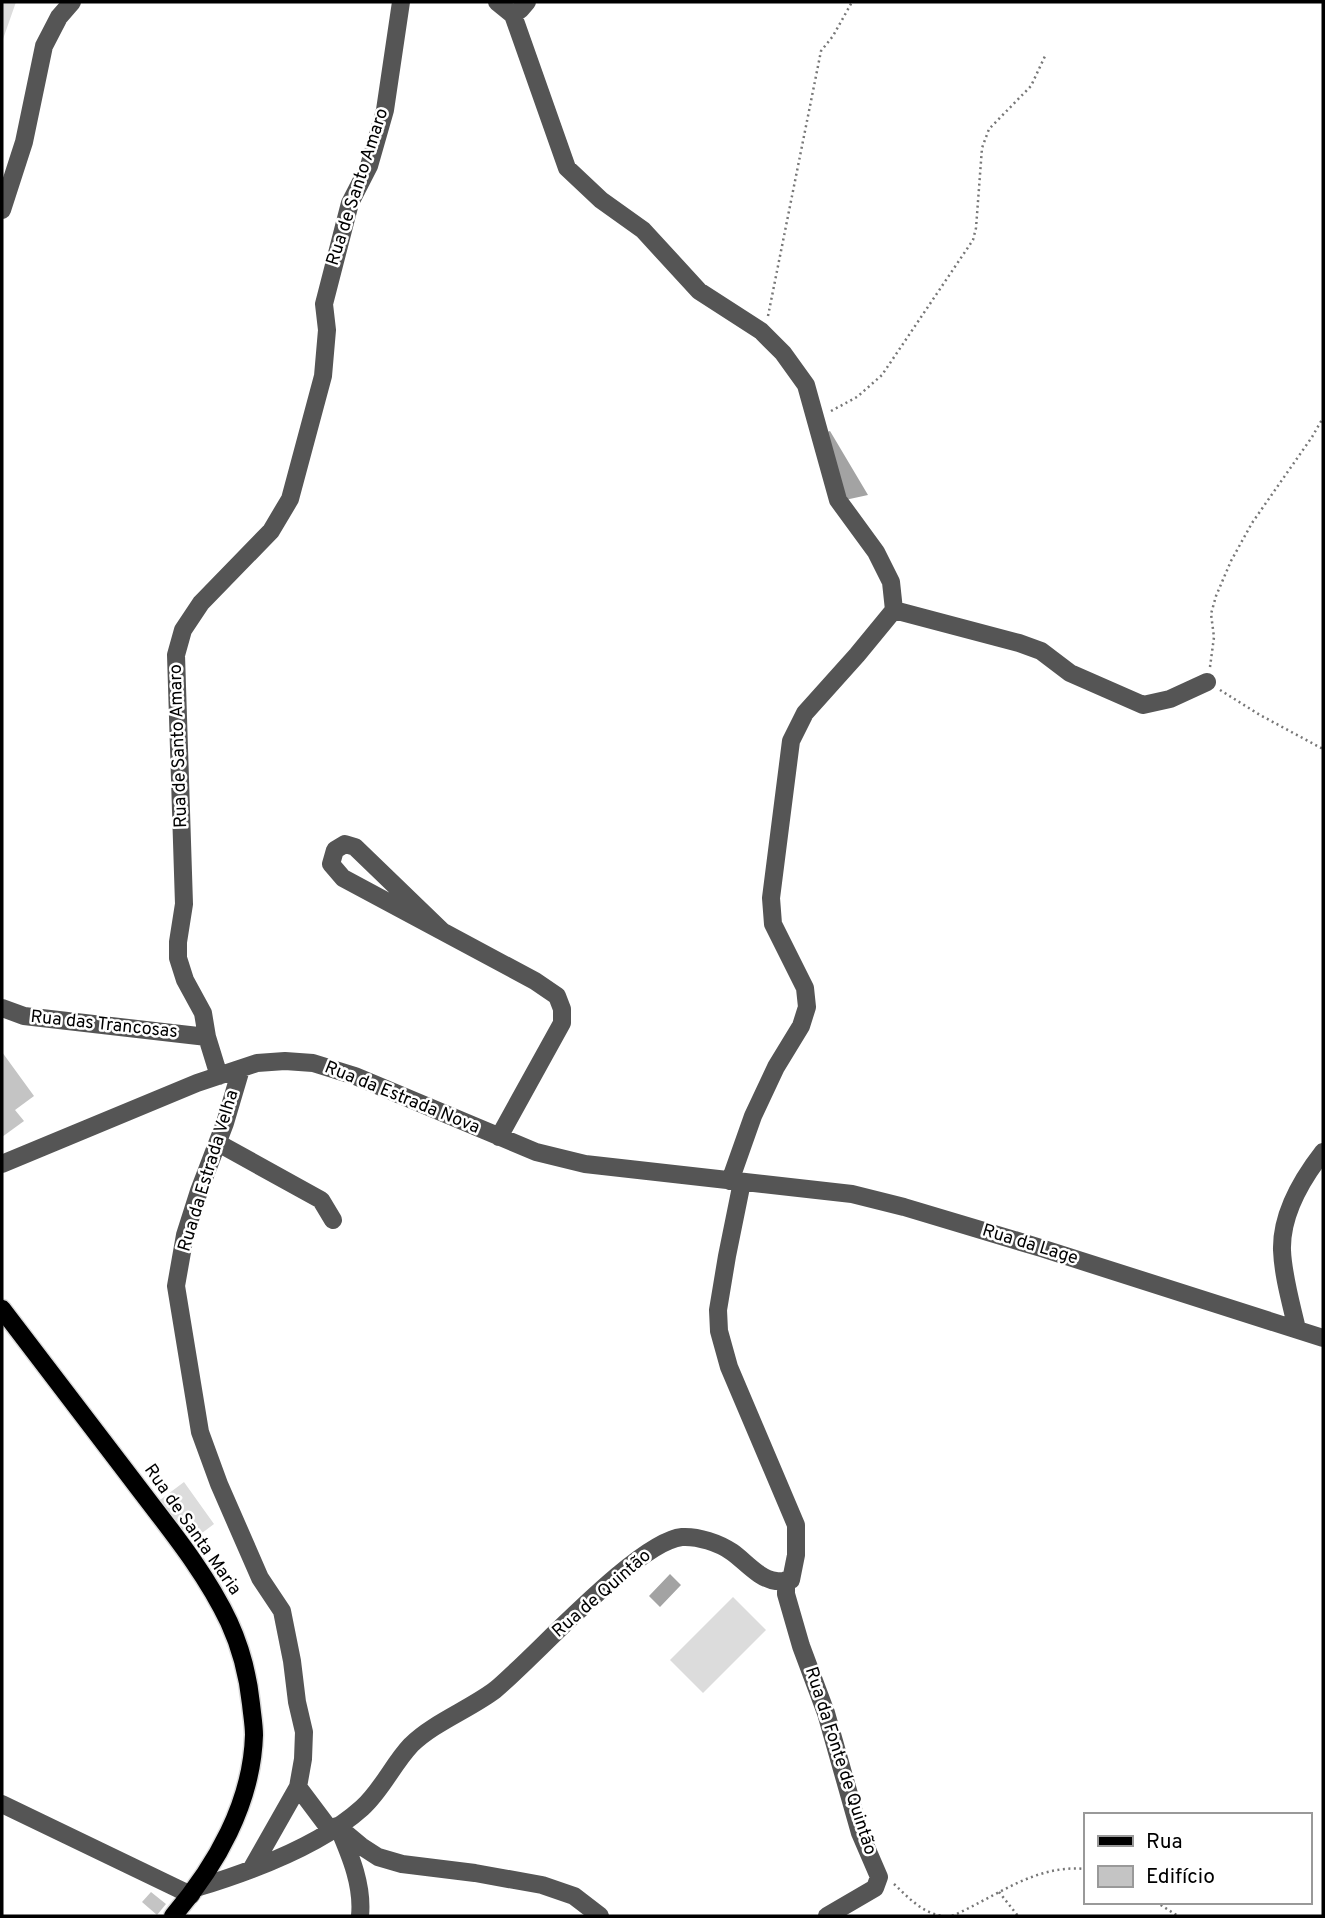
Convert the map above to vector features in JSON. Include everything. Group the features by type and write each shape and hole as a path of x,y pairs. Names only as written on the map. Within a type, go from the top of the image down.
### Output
{"main road":[{"name":"Rua de Santa Maria","path":"2,1309 185,1550 213,1592 230,1624 242,1656 250,1691 254,1735 242,1802 218,1856 173,1916"}],"street":[{"path":"3,203 24,142 44,46 59,18 72,2"},
{"name":"Rua de Santo Amaro","path":"219,1076 203,1013 185,980 178,958 184,904 176,655 183,630 201,603 271,531 290,499 323,376 327,330 324,304 350,203 369,166 385,110 401,2"},
{"path":"497,2 513,15 567,168 601,200 643,230 699,291 761,331 783,353 806,385 838,500 876,552 891,582 894,610 804,713 791,741 771,898 774,924 805,988 807,1007 801,1026 776,1067 752,1116 736,1182 718,1310 719,1331 729,1367 796,1525 796,1555 791,1580 786,1580"},
{"path":"513,15 527,2"},
{"path":"894,610 1041,651 1070,674 1143,705 1170,699 1206,682"},
{"path":"442,931 355,847 345,844 335,850 331,864 343,878 442,931 536,981 557,996 562,1009 562,1023 499,1137"},
{"name":"Rua das Trancosas","path":"2,1008 23,1016 207,1037"},
{"name":"Rua da Estrada Nova","path":"2,1164 219,1076 257,1063 285,1061 313,1063 355,1076 536,1152 585,1164 736,1182"},
{"name":"Rua da Estrada Velha","path":"240,1069 225,1123 185,1236 176,1286 200,1432 254,1566 282,1611 304,1732 298,1787 252,1868"},
{"path":"218,1143 321,1200 333,1220"},
{"path":"1297,1329 1284,1273 1282,1247 1286,1220 1296,1194 1323,1152"},
{"name":"Rua da Lage","path":"736,1182 852,1194 904,1207 1323,1338"},
{"name":"Rua de Quintão","path":"194,1891 294,1850 334,1828 363,1807 412,1745 494,1691 614,1579 653,1548 681,1537 707,1540 731,1551 754,1571 775,1581 786,1580"},
{"name":"Rua da Fonte de Quintão","path":"786,1580 786,1594 801,1646 826,1713 860,1832 878,1877 875,1888 827,1916"},
{"path":"298,1787 334,1828 348,1850 361,1892 360,1916"},
{"path":"2,1804 194,1891"},
{"path":"334,1828 378,1857 402,1864 475,1872 542,1885 575,1896 600,1916"}],"path":[{"path":"761,331 768,318 821,51 852,2"},
{"path":"814,418 857,397 882,375 962,258 973,240 976,228 982,148 989,129 1031,86 1046,54"},
{"path":"1323,418 1252,523 1231,561 1211,614 1214,637 1206,682 1323,749"},
{"path":"952,1916 1021,1880 1051,1870 1084,1869"},
{"path":"878,1877 892,1882 915,1905 933,1915 943,1916"},
{"path":"999,1892 1018,1916"},
{"path":"1159,1904 1178,1916"}],"shaded area":[{"path":"2,2 16,2 2,42"},
{"path":"830,431 868,495 845,500 824,433"},
{"path":"184,1482 214,1524 190,1542 160,1500"},
{"path":"670,1574 681,1585 660,1607 649,1596"},
{"path":"733,1597 766,1630 703,1693 670,1660"}],"building":[{"path":"2,1052 34,1096 15,1110 24,1121 2,1137"},
{"path":"151,1892 166,1904 157,1915 142,1902"}]}
